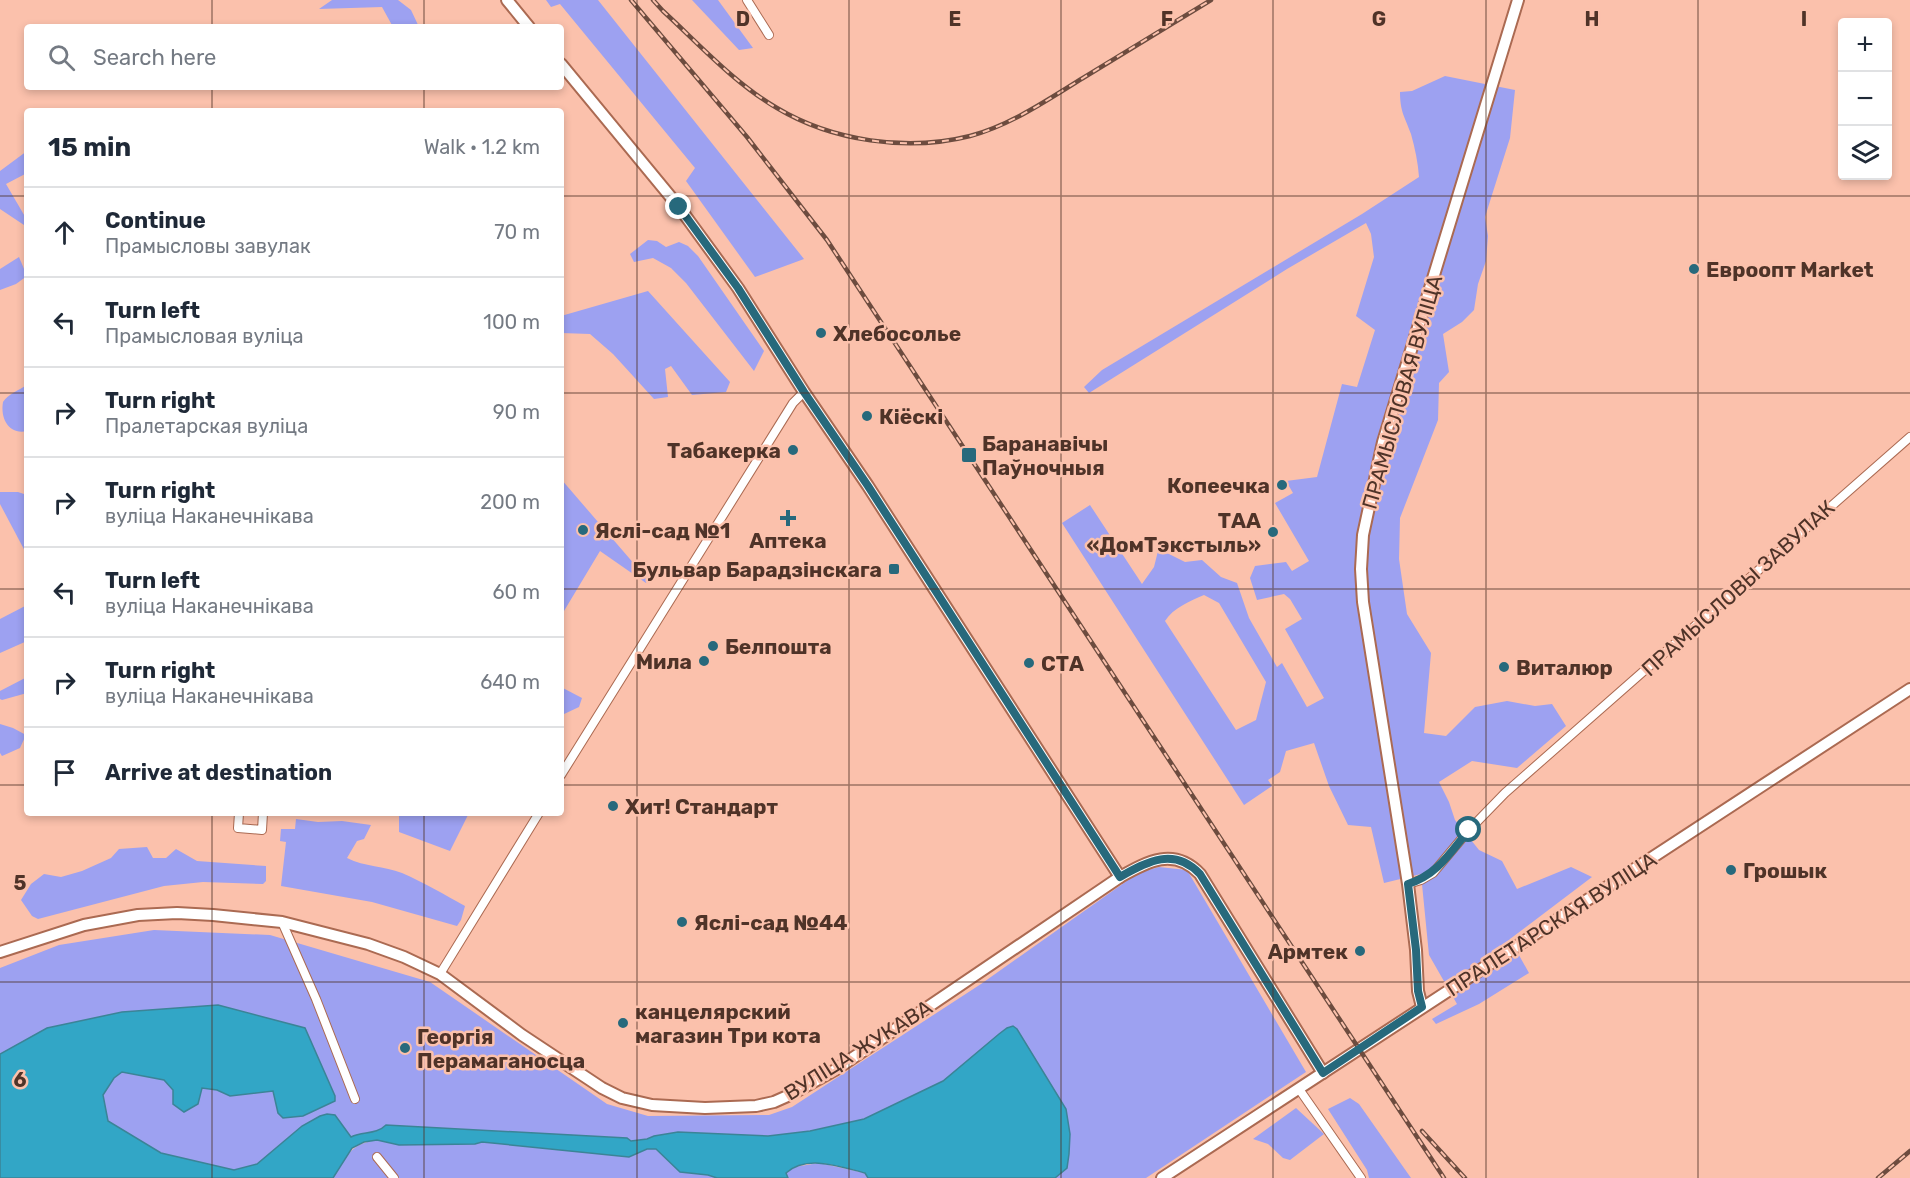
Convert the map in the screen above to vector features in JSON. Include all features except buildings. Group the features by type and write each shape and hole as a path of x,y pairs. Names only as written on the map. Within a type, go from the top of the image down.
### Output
{"main road":[{"path":"507,0 527,24"},
{"name":"ПРАМЫСЛОВАЯ ВУЛІЦА","path":"1422,1007 1418,991 1416,950 1408,884 1363,602 1361,569 1363,536 1383,442 1518,0"},
{"path":"564,68 679,207 738,288 1120,877"},
{"name":"ПРАЛЕТАРСКАЯ ВУЛІЦА","path":"1162,1178 1910,689"},
{"name":"ВУЛІЦА ЖУКАВА","path":"0,952 84,925 138,915 204,914 282,922 368,944 404,957 440,974 522,1035 602,1088 622,1098 652,1105 705,1108 756,1106 774,1102 792,1094 835,1070 1120,877 1158,859 1178,859 1191,864 1200,874 1323,1073"}],"street":[{"path":"747,0 769,35"},
{"path":"564,770 793,403 804,392"},
{"name":"ПРАМЫСЛОВЫ ЗАВУЛАК","path":"1408,884 1433,873 1469,830 1505,793 1910,437"},
{"path":"239,816 238,828 262,830 263,816"},
{"path":"440,974 537,816"},
{"path":"282,922 316,999 355,1099"},
{"path":"1299,1089 1361,1178"},
{"path":"377,1157 394,1178"}],"shaded area":[{"path":"332,0 398,0 411,10 418,24 391,24 382,7 319,9"},
{"path":"546,0 598,0 804,259 755,277 686,181 695,168 560,4 551,7"},
{"path":"692,0 718,0 753,48 739,50"},
{"path":"1445,76 1515,90 1510,138 1485,217 1488,236 1486,261 1478,284 1474,310 1462,322 1443,334 1449,372 1439,383 1438,420 1400,518 1399,559 1407,614 1431,653 1424,733 1446,736 1475,707 1507,701 1535,706 1552,704 1566,726 1517,768 1472,761 1439,782 1455,820 1479,850 1502,861 1517,889 1571,867 1592,877 1510,939 1529,973 1479,1004 1436,1024 1432,1019 1457,1004 1429,955 1421,874 1384,883 1371,827 1348,825 1329,786 1314,743 1286,751 1280,772 1268,780 1272,786 1244,805 1062,523 1090,505 1142,584 1154,567 1158,551 1185,562 1202,560 1221,577 1237,583 1249,618 1277,667 1282,663 1307,707 1324,698 1285,629 1302,619 1290,599 1284,594 1257,600 1250,578 1255,566 1286,562 1292,571 1309,561 1275,503 1293,493 1286,481 1317,477 1342,384 1357,387 1375,330 1356,316 1374,257 1371,234 1366,223 1287,269 1089,393 1084,387 1102,370 1362,214 1419,177 1414,145 1400,99 1400,92 1412,91","holes":["1204,595 1219,603 1266,682 1256,720 1236,730 1165,621 1177,609"]},
{"path":"24,153 24,175 6,184 24,215 24,225 0,209 0,171"},
{"path":"648,240 657,241 666,247 679,242 688,246 698,256 764,351 754,371 686,283 671,268 653,258 634,262 630,254"},
{"path":"19,257 24,269 24,278 0,290 0,269"},
{"path":"648,291 730,382 726,392 692,395 671,366 665,369 668,397 654,399 613,354 590,334 564,333 564,315"},
{"path":"24,387 24,432 11,428 3,415 3,402"},
{"path":"564,482 648,580 646,583 600,551 564,611"},
{"path":"0,492 24,494 24,549 0,504"},
{"path":"24,607 24,642 0,653 0,619"},
{"path":"24,679 24,694 2,700 0,691"},
{"path":"564,689 582,698 579,707 564,714"},
{"path":"0,724 24,734 20,748 2,756 0,753"},
{"path":"399,816 468,816 450,851 399,832"},
{"path":"296,819 371,825 364,839 357,841 347,858 402,873 434,889 465,906 461,920 457,926 372,902 281,886 286,842 280,841 281,829 295,829"},
{"path":"147,847 153,858 166,858 176,849 197,861 266,866 266,881 263,884 203,882 164,886 38,919 32,916 21,900 31,884 44,874 61,877 82,871 111,858 119,849"},
{"path":"1159,867 1187,870 1306,1072 1146,1178 1055,1178 1067,1168 1070,1134 999,1034 943,1081 864,1119 810,1131 768,1136 678,1132 631,1141 627,1138 386,1125 378,1130 351,1137 335,1115 302,1126 257,1164 234,1170 161,1153 108,1121 103,1095 114,1078 121,1072 164,1080 173,1090 202,1088 217,1090 230,1096 273,1091 278,1113 284,1118 334,1096 0,1054 0,968 59,945 154,930 270,935 430,982 607,1104 648,1116 769,1115 792,1107 981,984 1138,873"},
{"path":"218,1005 305,1028 335,1096 335,1101 303,1116 283,1118 278,1113 273,1091 230,1096 217,1090 202,1088 198,1104 184,1112 173,1104 173,1090 164,1080 122,1072 114,1078 103,1095 108,1121 161,1153 234,1170 257,1164 302,1126 327,1114 335,1115 351,1137 378,1130 386,1125 627,1138 631,1141 678,1132 768,1136 810,1131 864,1119 943,1081 999,1034 1013,1026 1066,1109 1070,1134 1067,1168 1055,1178 868,1178 865,1173 835,1165 814,1163 794,1167 786,1173 788,1178 717,1178 680,1172 656,1149 647,1149 629,1157 482,1142 399,1145 377,1140 364,1142 352,1148 333,1178 0,1178 0,1054 47,1028 122,1012"},
{"path":"1350,1098 1359,1104 1411,1178 1369,1178 1367,1170 1328,1109"},
{"path":"1296,1108 1324,1134 1290,1160 1283,1158 1268,1144 1253,1139"},
{"path":"377,1140 399,1145 482,1142 629,1157 647,1149 657,1149 680,1172 717,1178 333,1178 354,1148"},
{"path":"819,1163 865,1173 868,1178 788,1178 786,1173 794,1167"}],"railway":[{"path":"631,0 747,137 827,240 1444,1178"},
{"path":"653,0 732,75 777,108 822,129 846,136 896,143 946,141 970,136 1014,119 1211,0"},
{"path":"1422,1131 1465,1178"},
{"path":"1878,1178 1910,1151"}],"place":[{"name":"Евроопт Market","path":"1694,269"},
{"name":"Хлебосолье","path":"821,333"},
{"name":"Кіёскі","path":"867,416"},
{"name":"Табакерка","path":"793,450"},
{"name":"Баранавічы Паўночныя","path":"969,455"},
{"name":"Копеечка","path":"1282,485"},
{"name":"Аптека","path":"788,518"},
{"name":"Яслі-сад №1","path":"583,530"},
{"name":"ТАА «ДомТэкстыль»","path":"1273,532"},
{"name":"Бульвар Барадзінскага","path":"894,569"},
{"name":"Белпошта","path":"713,646"},
{"name":"Мила","path":"704,661"},
{"name":"СТА","path":"1029,663"},
{"name":"Виталюр","path":"1504,667"},
{"name":"Хит! Стандарт","path":"613,806"},
{"name":"Грошык","path":"1731,870"},
{"name":"Яслі-сад №44","path":"682,922"},
{"name":"Армтек","path":"1360,951"},
{"name":"канцелярский магазин Три кота","path":"623,1023"},
{"name":"Георгія Перамаганосца","path":"405,1048"}],"route":[{"path":"679,207 738,288 1120,877 1158,859 1178,859 1191,864 1200,874 1323,1073 1422,1007 1418,991 1416,950 1408,884 1433,873 1469,830"}]}
